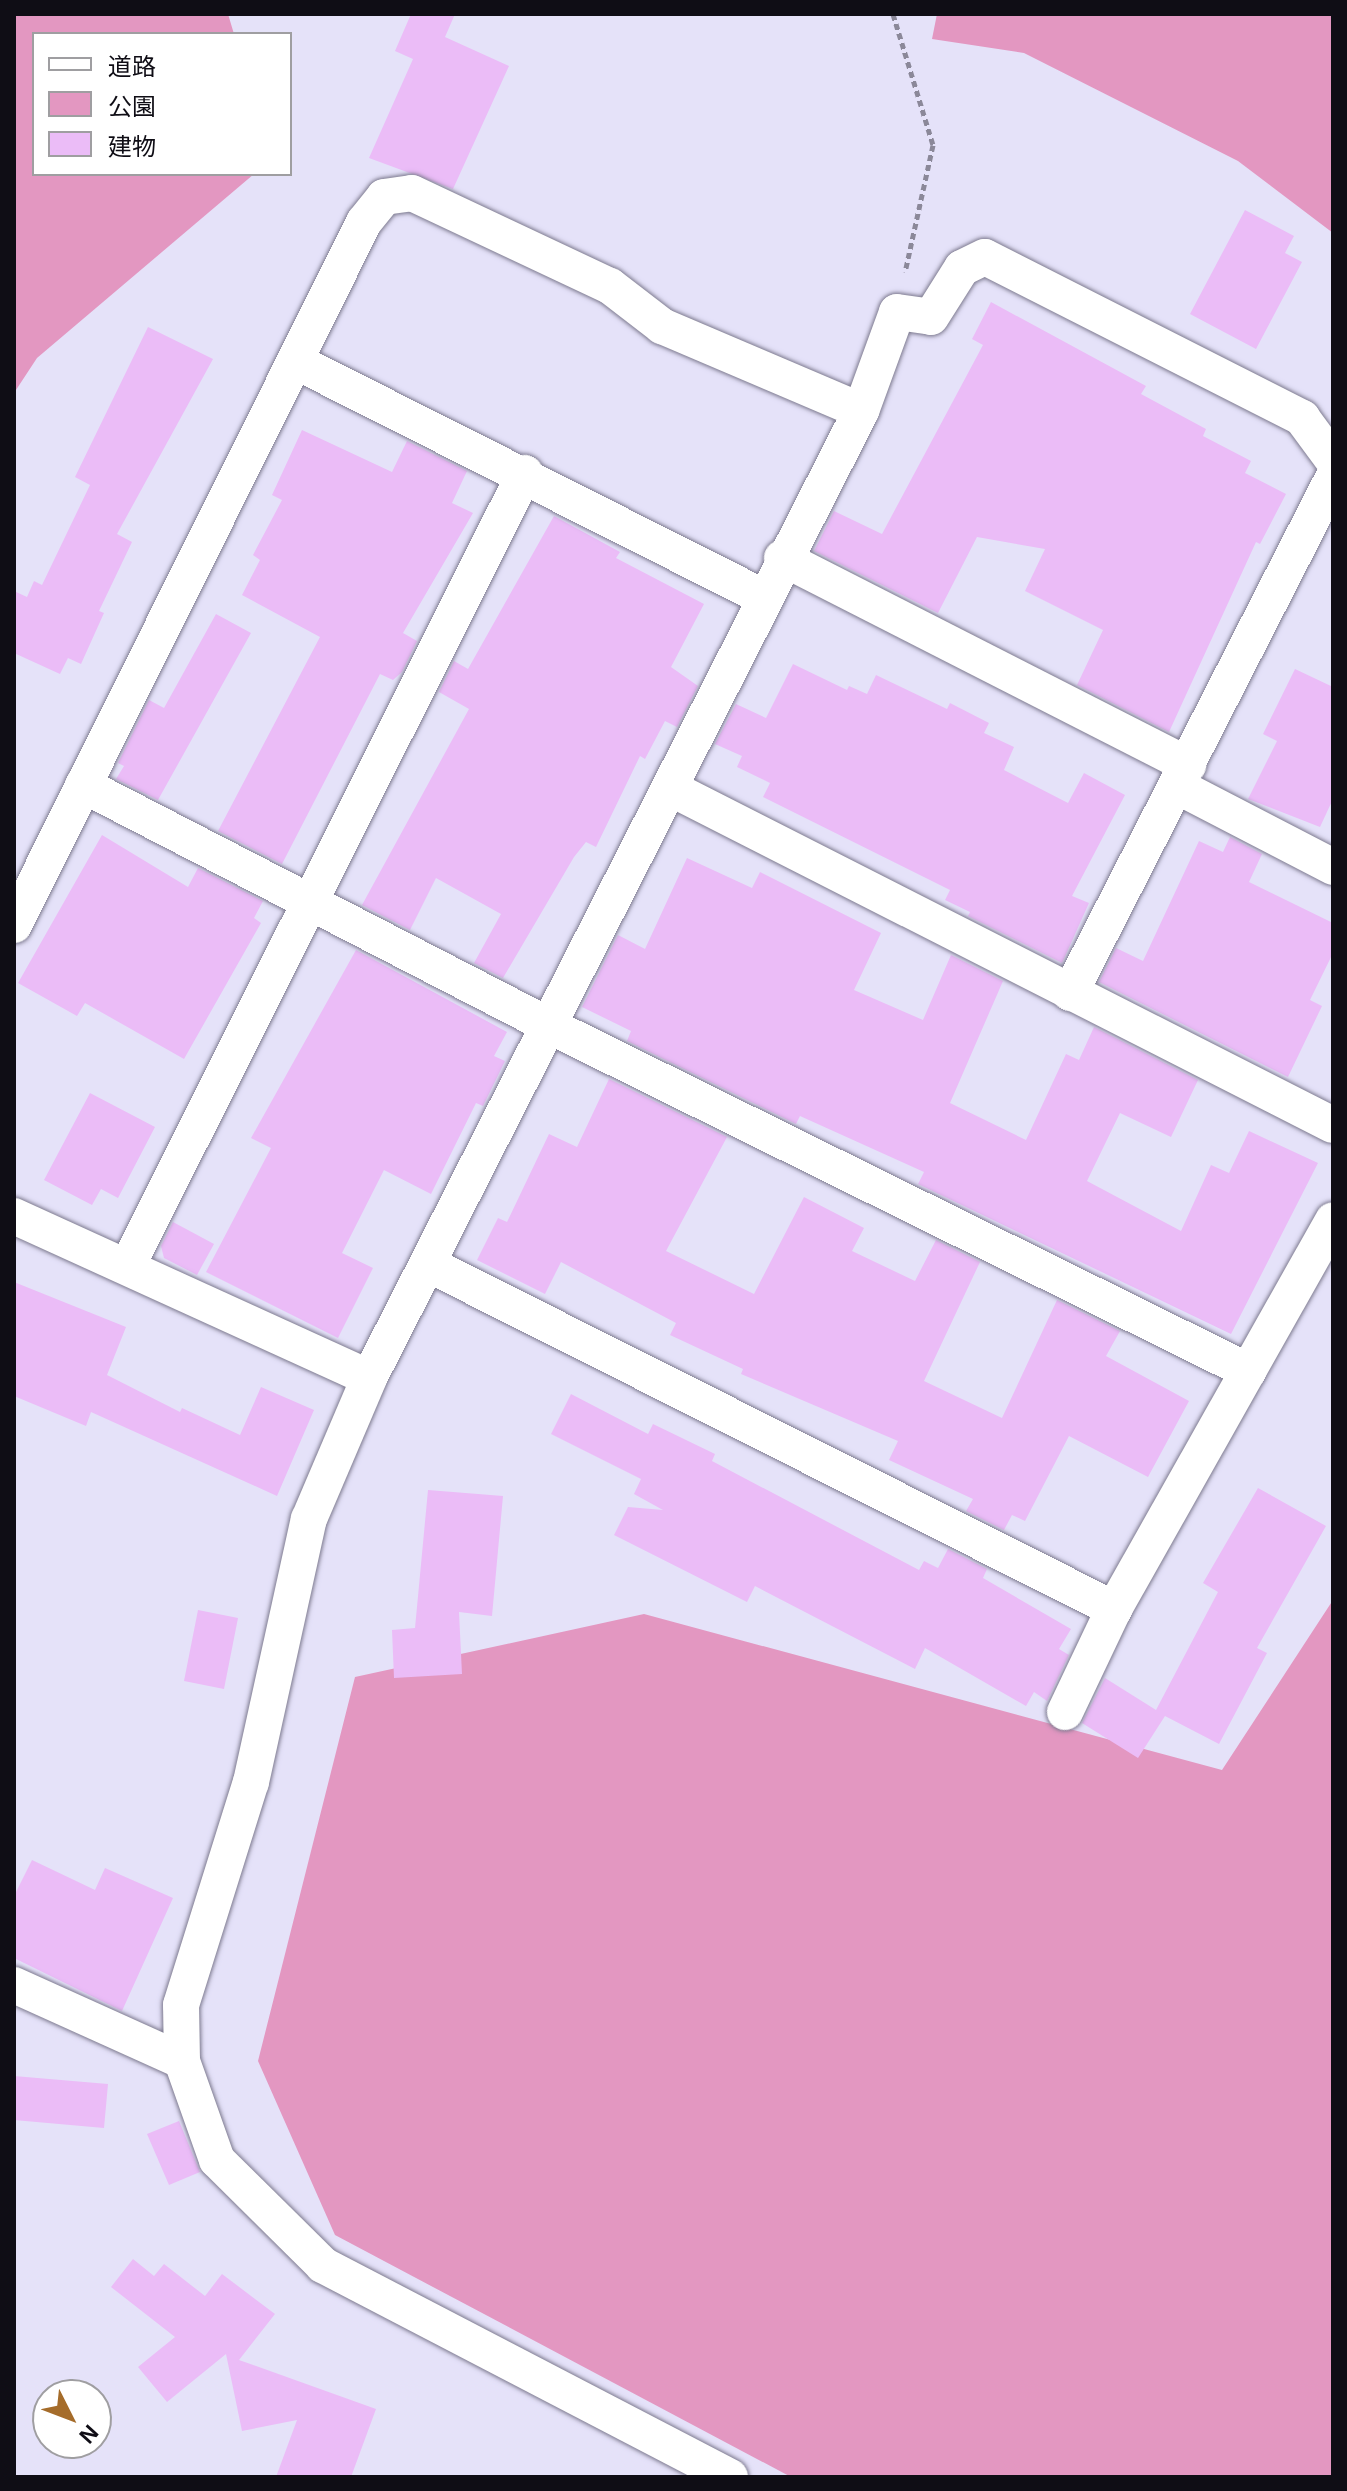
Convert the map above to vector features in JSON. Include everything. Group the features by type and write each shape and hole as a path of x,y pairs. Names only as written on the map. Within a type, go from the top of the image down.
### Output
{"street":[{"path":"14,925 297,362 364,222 384,197 412,193 610,286 662,326 861,411"},
{"path":"730,2477 323,2265 217,2160 182,2061 181,2005 251,1782 309,1519 369,1378 430,1265 672,789 782,558 861,411 897,312 931,317 962,268 985,257 1302,418 1333,460"},
{"path":"297,362 525,473 763,597"},
{"path":"128,1265 525,473"},
{"path":"1070,993 1333,478"},
{"path":"782,558 1182,776 1333,867"},
{"path":"83,785 550,1026 1248,1371"},
{"path":"672,789 1333,1125"},
{"path":"14,1216 128,1265 369,1378"},
{"path":"1065,1712 1114,1609 1333,1220"},
{"path":"430,1265 1114,1609"},
{"path":"14,1985 182,2061"}],"path":[{"path":"893,14 933,145 897,312"}],"green space":[{"path":"14,14 228,14 233,32 32,32 32,176 252,176 37,358 14,393"},
{"path":"937,14 1333,14 1333,233 1238,161 1024,53 932,39"},
{"path":"1333,1600 1333,2477 791,2477 335,2235 258,2061 355,1677 644,1614 1222,1770"}],"building":[{"path":"411,14 455,14 445,37 509,66 453,189 369,158 413,59 395,51"},
{"path":"1245,210 1294,236 1285,253 1302,262 1256,349 1190,314"},
{"path":"991,302 1146,386 1141,394 1206,429 1203,436 1251,461 1245,473 1286,494 1260,544 1256,542 1169,732 1077,685 1103,630 1025,591 1045,549 977,537 938,613 814,551 834,511 882,534 983,345 972,339"},
{"path":"148,327 213,359 117,534 132,542 99,611 104,613 81,664 68,658 60,674 14,653 14,591 27,597 34,581 42,585 90,485 75,477"},
{"path":"302,430 392,472 407,441 467,471 452,503 473,513 403,633 417,641 402,672 393,680 380,674 282,864 218,831 320,637 242,595 260,560 253,555 282,500 272,495"},
{"path":"554,516 620,552 616,558 704,604 671,667 698,686 677,727 665,721 645,759 640,756 596,847 586,842 574,857 503,978 474,963 501,914 436,878 410,930 362,905 469,709 439,692 454,661 468,669"},
{"path":"216,614 251,633 158,800 116,779 124,766 118,763 149,700 164,708"},
{"path":"793,664 847,690 849,686 867,694 876,675 947,709 950,703 989,723 984,733 1014,747 1004,770 1068,803 1084,773 1125,795 1072,896 1089,903 1062,963 968,916 970,912 945,900 950,890 763,797 770,783 737,767 742,756 715,744 736,704 766,718"},
{"path":"1295,669 1333,687 1333,799 1320,827 1248,799 1277,741 1263,734"},
{"path":"102,835 188,887 198,868 263,901 254,918 261,923 184,1059 85,1003 77,1016 18,983"},
{"path":"1230,837 1262,854 1249,882 1333,923 1333,953 1310,1000 1322,1006 1288,1077 1099,982 1116,948 1143,961 1199,841 1223,852"},
{"path":"687,858 752,888 760,872 881,933 854,990 923,1020 951,955 1003,981 950,1103 1026,1140 1066,1054 1079,1060 1094,1027 1198,1080 1171,1137 1120,1113 1087,1181 1181,1231 1211,1165 1229,1173 1249,1131 1318,1163 1231,1334 918,1184 924,1172 800,1116 796,1124 627,1041 631,1031 582,1007 618,935 645,949"},
{"path":"356,950 507,1032 494,1056 505,1061 483,1106 476,1103 431,1194 384,1170 342,1253 373,1268 338,1338 206,1272 271,1148 251,1138"},
{"path":"609,1079 727,1137 666,1251 754,1294 804,1197 864,1228 852,1251 915,1281 936,1240 980,1262 924,1381 1002,1418 1057,1300 1120,1331 1106,1356 1189,1401 1148,1477 1069,1436 1025,1521 1012,1515 1004,1530 966,1511 973,1499 889,1460 898,1441 741,1374 743,1369 670,1335 676,1323 561,1262 545,1294 477,1260 498,1218 507,1222 549,1134 577,1147"},
{"path":"90,1093 155,1127 118,1198 101,1189 92,1205 44,1180"},
{"path":"173,1222 214,1244 197,1275 164,1258 161,1246"},
{"path":"14,1282 126,1327 107,1375 180,1412 182,1408 240,1435 261,1387 314,1410 277,1496 91,1412 86,1426 14,1396"},
{"path":"571,1394 648,1434 653,1424 715,1454 712,1461 919,1570 924,1561 938,1568 948,1549 987,1569 983,1578 1071,1629 1059,1649 1069,1655 1047,1701 1034,1692 1026,1706 925,1648 915,1669 755,1586 747,1602 614,1535 628,1507 663,1510 634,1494 641,1479 551,1434"},
{"path":"1258,1488 1326,1526 1257,1648 1267,1653 1219,1744 1165,1716 1138,1758 1082,1723 1105,1678 1156,1710 1218,1592 1203,1583"},
{"path":"428,1490 503,1496 492,1616 459,1612 462,1674 394,1678 392,1630 415,1628"},
{"path":"198,1610 238,1618 224,1689 184,1681"},
{"path":"32,1860 95,1890 105,1868 173,1898 122,2011 14,1958 14,1896"},
{"path":"14,2076 108,2084 104,2128 14,2120"},
{"path":"179,2121 200,2172 169,2185 147,2134"},
{"path":"133,2259 154,2276 164,2264 205,2296 222,2274 275,2314 239,2360 376,2409 351,2477 276,2477 297,2420 242,2431 226,2354 167,2402 138,2367 175,2337 111,2287"}]}
